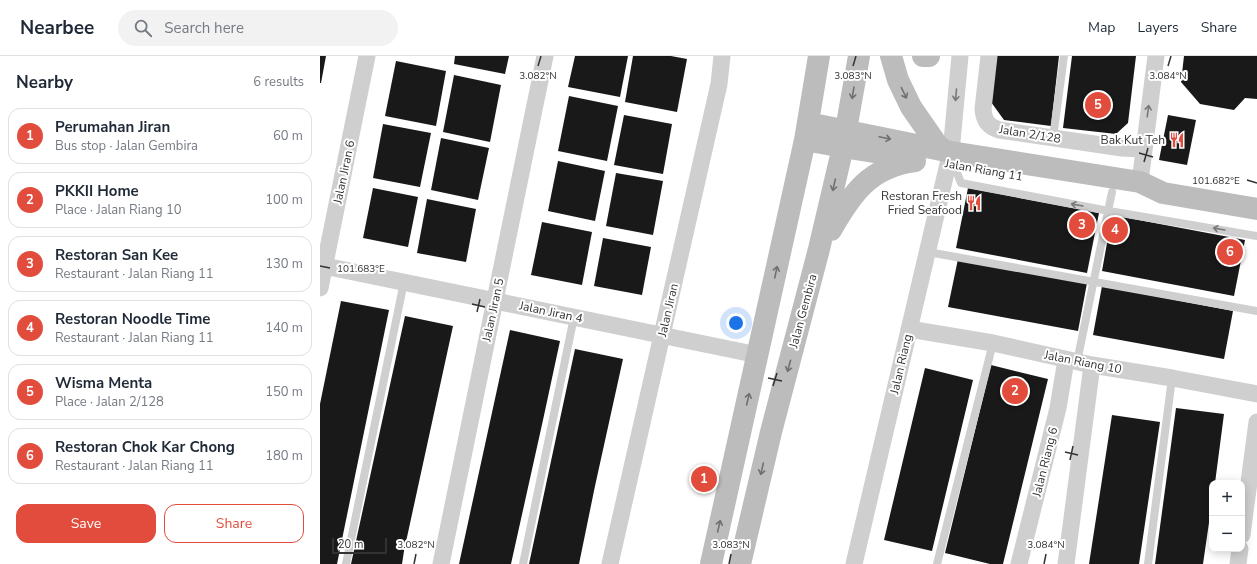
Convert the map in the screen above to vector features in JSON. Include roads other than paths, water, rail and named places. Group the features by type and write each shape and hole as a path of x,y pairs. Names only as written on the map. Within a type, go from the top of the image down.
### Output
{"main road":[{"path":"711,564 807,131 819,56"},
{"name":"Jalan Gembira","path":"740,564 771,432 819,250 845,139 859,56"},
{"path":"891,56 898,80 911,107 938,146 949,158"},
{"path":"923,56 929,56"},
{"name":"Jalan Riang 11","path":"807,131 949,158 1140,182 1162,194"},
{"name":"Jalan Riang 11","path":"845,139 924,160 949,158 1110,202 1162,194 1257,209"},
{"path":"819,250 846,203 870,178 876,173 905,162 924,160"}],"street":[{"name":"Jalan Jiran 6","path":"320,288 322,266 367,56"},
{"name":"Jalan Jiran 5","path":"440,564 545,56"},
{"name":"Jalan Jiran","path":"610,564 719,84 722,56"},
{"name":"Jalan Riang","path":"854,564 949,158 960,56"},
{"name":"Jalan 2/128","path":"989,56 983,109 984,117 992,128 1122,148 1143,149"},
{"path":"1140,182 1156,56"},
{"name":"Jalan Jiran 4","path":"322,266 758,355"},
{"name":"Jalan Riang 10","path":"909,329 993,343 1078,362 1257,394"},
{"path":"1066,564 1078,362"},
{"name":"Jalan Riang 6","path":"1019,564 1058,408 1078,362"},
{"path":"1245,516 1257,422"},
{"path":"1238,564 1240,552"}],"lane":[{"path":"1054,138 1064,56"},
{"path":"1078,362 1110,202 1257,236"},
{"path":"928,252 1257,311"},
{"path":"346,564 404,282"},
{"path":"523,564 574,317"},
{"path":"937,564 993,343"},
{"path":"1148,564 1172,378"}],"place":[{"name":"Wisma Menta","path":"1098,105"},
{"name":"Bak Kut Teh","path":"1177,140"},
{"name":"Restoran Fresh Fried Seafood","path":"974,203"},
{"name":"Restoran San Kee","path":"1082,225"},
{"name":"Restoran Noodle Time","path":"1115,230"},
{"name":"Restoran Chok Kar Chong","path":"1230,252"},
{"name":"PKKII Home","path":"1015,391"},
{"name":"Perumahan Jiran","path":"704,479"}]}
